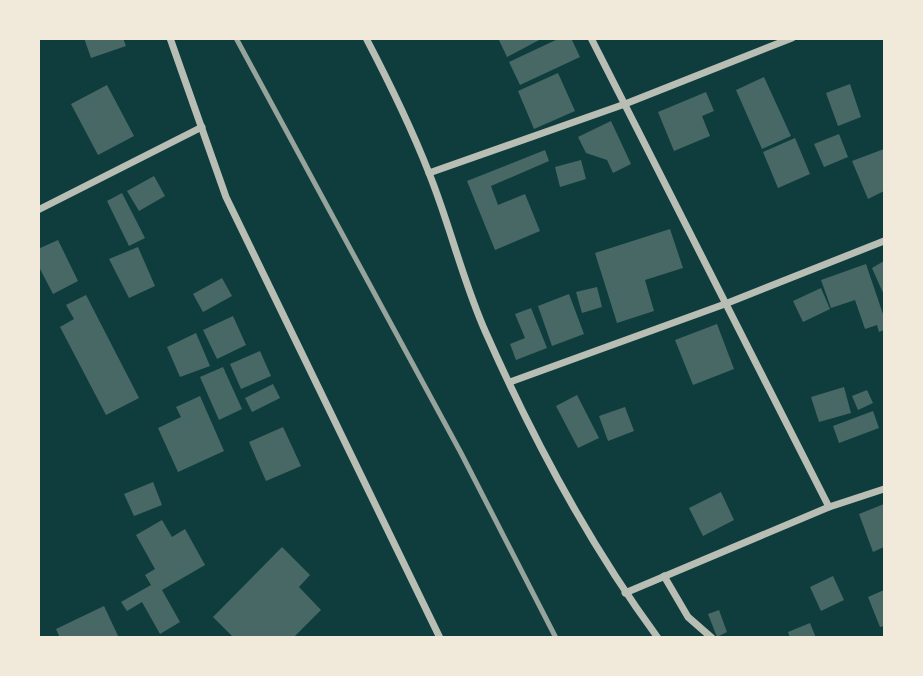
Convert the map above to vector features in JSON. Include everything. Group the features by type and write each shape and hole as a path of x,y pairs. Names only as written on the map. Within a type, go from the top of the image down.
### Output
{"street":[{"path":"170,38 226,197 440,638"},
{"path":"366,38 429,173 485,331 564,491 625,593 658,638"},
{"path":"591,38 829,507"},
{"path":"429,173 625,104 792,38"},
{"path":"38,210 201,127"},
{"path":"510,382 725,304 884,241"},
{"path":"625,593 829,507 884,489"},
{"path":"664,576 688,617 712,638"}],"building":[{"path":"84,38 123,38 126,46 91,58"},
{"path":"498,38 543,38 507,57"},
{"path":"560,38 571,38 580,57 520,85 509,62"},
{"path":"558,73 575,111 534,129 518,91"},
{"path":"764,77 791,136 762,149 736,90"},
{"path":"850,84 861,117 838,126 826,93"},
{"path":"107,85 134,136 98,155 71,104"},
{"path":"706,92 714,111 702,116 710,136 674,151 658,112"},
{"path":"611,121 631,164 613,173 607,160 586,153 578,137"},
{"path":"839,134 848,157 824,167 814,144"},
{"path":"795,138 810,174 778,188 763,152"},
{"path":"884,149 884,191 868,199 852,161"},
{"path":"545,150 549,161 491,186 498,205 525,194 540,231 495,250 467,181"},
{"path":"581,160 586,179 560,187 555,167"},
{"path":"154,176 165,196 139,211 127,191"},
{"path":"122,193 145,238 129,246 107,201"},
{"path":"670,229 683,268 645,280 654,311 617,323 595,253"},
{"path":"58,240 78,281 53,294 38,265 38,249"},
{"path":"138,247 155,286 129,298 109,259"},
{"path":"884,261 884,295 872,268"},
{"path":"866,264 884,317 884,330 879,332 877,325 865,329 855,300 831,308 821,280"},
{"path":"222,278 232,296 203,312 193,294"},
{"path":"597,287 602,307 582,313 576,292"},
{"path":"821,288 830,309 803,322 793,301"},
{"path":"569,294 584,334 552,346 538,306"},
{"path":"86,295 139,398 106,415 60,327 74,319 66,305"},
{"path":"531,308 547,348 516,360 510,344 525,338 515,314"},
{"path":"233,316 246,345 217,359 203,330"},
{"path":"717,324 734,369 693,385 675,340"},
{"path":"196,333 210,366 180,377 167,347"},
{"path":"260,351 271,376 241,389 230,364"},
{"path":"223,367 242,409 219,420 200,377"},
{"path":"273,384 280,398 252,412 245,398"},
{"path":"844,387 851,413 819,422 811,397"},
{"path":"867,390 873,403 858,410 852,396"},
{"path":"577,395 599,438 578,448 556,406"},
{"path":"200,396 224,451 178,472 158,428 181,417 176,407"},
{"path":"625,407 634,431 608,441 599,416"},
{"path":"873,411 879,428 839,443 833,426"},
{"path":"283,427 301,466 266,481 249,442"},
{"path":"153,482 162,505 134,516 124,494"},
{"path":"721,492 734,520 703,536 689,508"},
{"path":"884,504 884,547 873,552 859,514"},
{"path":"162,520 172,537 185,529 205,565 162,590 180,622 160,634 142,602 127,611 121,602 151,585 145,575 155,569 136,535"},
{"path":"282,547 310,575 299,587 321,610 293,638 234,638 213,617"},
{"path":"833,576 844,600 821,611 810,587"},
{"path":"884,590 884,626 880,627 868,597"},
{"path":"104,606 119,638 60,638 56,629"},
{"path":"719,610 727,632 717,637 708,614"},
{"path":"810,623 816,638 790,638 788,632"}],"railway":[{"path":"236,38 461,453 556,638"}]}
